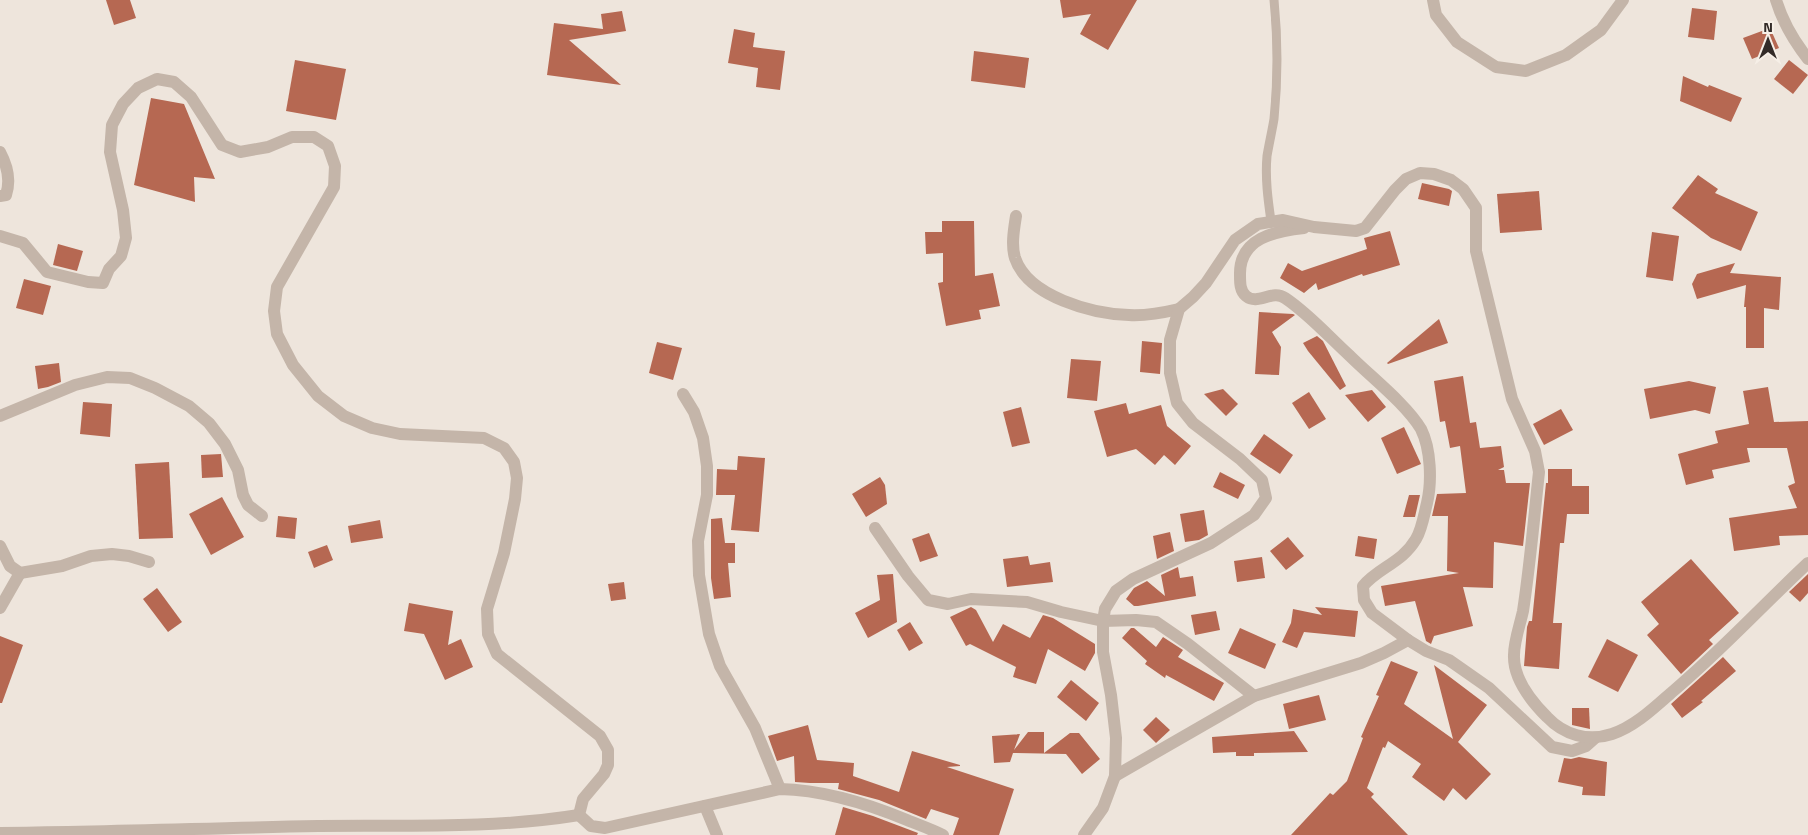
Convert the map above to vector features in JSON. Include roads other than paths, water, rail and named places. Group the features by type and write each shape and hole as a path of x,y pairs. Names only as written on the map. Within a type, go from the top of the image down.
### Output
{"street":[{"path":"1433,0 1436,15 1457,42 1496,67 1526,71 1566,54 1601,30 1623,0"},
{"path":"1776,0 1782,19 1793,40 1808,59"},
{"path":"0,236 24,243 47,272 88,282 103,283 109,269 121,256 126,238 123,210 110,152 112,125 123,104 138,88 157,79 174,82 191,96 222,145 240,152 268,147 292,138 314,137 328,146 335,166 334,187 277,287 274,311 277,334 293,365 318,396 344,416 372,428 400,434 484,438 504,448 514,462 518,478 515,499 504,553 487,609 488,634 497,654 600,736 608,750 608,765 604,774 583,799 579,815"},
{"path":"0,152 8,173 9,187 6,194 0,196"},
{"path":"1084,835 1103,808 1115,776 1116,738 1103,652 1103,621 1106,609 1116,591 1133,579 1211,543 1254,515 1266,498 1262,480 1240,459 1193,423 1177,403 1170,373 1170,340 1179,309 1206,283 1235,240 1258,224 1271,221 1289,221 1314,227 1356,231 1365,228 1406,179 1420,173 1434,174 1451,180 1463,189 1476,208 1476,251 1512,399 1535,450 1539,472 1522,612 1514,655 1516,670 1521,684 1536,706 1556,726 1575,736 1595,738 1626,728 1658,705 1694,674 1808,563"},
{"path":"1016,216 1013,242 1015,258 1024,273 1034,284 1054,297 1078,306 1128,315 1146,315 1179,309"},
{"path":"1314,227 1268,234 1254,242 1245,253 1239,268 1242,292 1248,298 1258,300 1276,294 1284,297 1383,387 1412,416 1422,431 1430,470 1430,492 1416,539 1405,555 1372,576 1363,586 1364,600 1372,613 1408,640 1426,651 1449,660 1488,688 1552,747 1572,751 1586,746 1595,738"},
{"path":"0,416 75,385 107,377 130,378 156,388 189,406 209,422 225,444 238,470 243,495 248,506 262,516"},
{"path":"683,394 694,412 703,438 707,466 707,495 698,541 699,576 709,634 720,666 755,728 780,789"},
{"path":"875,528 908,576 928,600 948,604 971,599 1027,602 1060,612 1103,621 1156,622 1188,644 1254,696"},
{"path":"0,546 10,566 20,573 62,566 91,556 112,554 129,556 149,562"},
{"path":"0,608 20,573"},
{"path":"1115,776 1254,696 1361,663 1408,640"},
{"path":"579,815 591,826 605,828 780,789 805,790 834,795 879,808 943,835"},
{"path":"705,806 717,835"},
{"path":"0,833 503,824 544,821 579,815"}],"lane":[{"path":"1271,221 1267,194 1267,158 1274,119 1277,72 1277,34 1274,0"}]}
